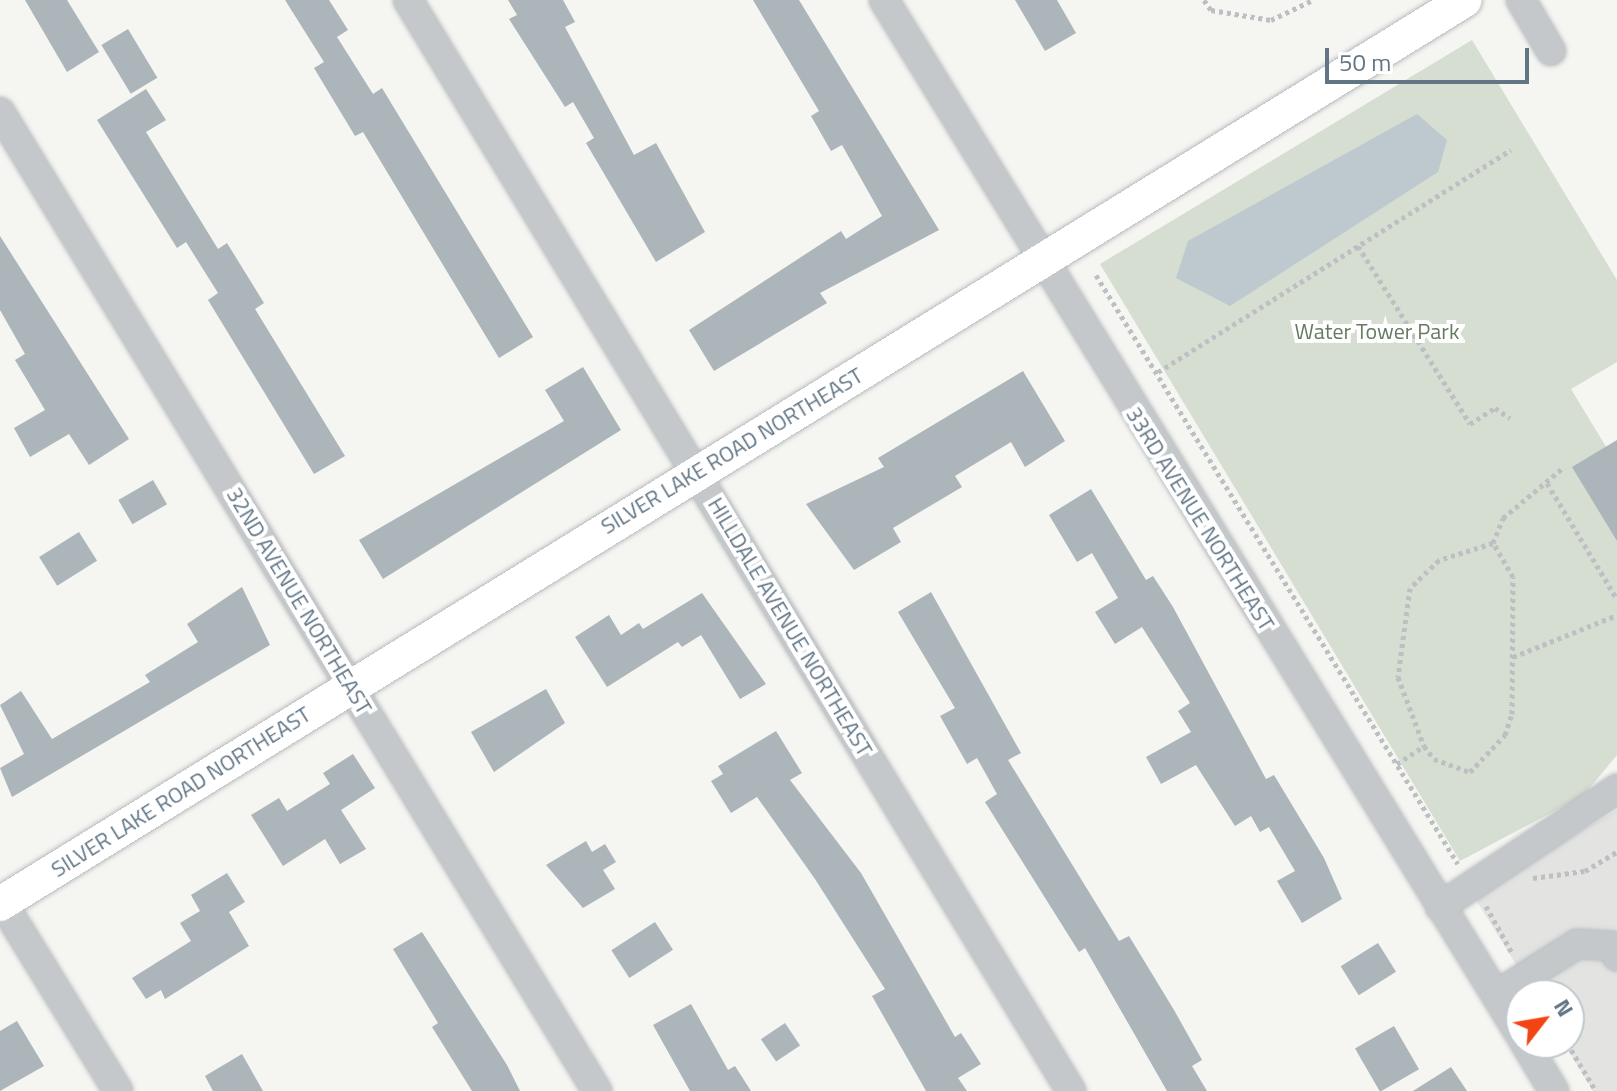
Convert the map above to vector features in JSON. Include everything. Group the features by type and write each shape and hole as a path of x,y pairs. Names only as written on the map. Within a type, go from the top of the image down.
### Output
{"main road":[{"name":"SILVER LAKE ROAD NORTHEAST","path":"1,902 1465,0"}],"street":[{"name":"HILLDALE AVENUE NORTHEAST","path":"408,0 1071,1091"},
{"name":"33RD AVENUE NORTHEAST","path":"884,0 1505,1010"},
{"path":"1521,0 1551,51"},
{"name":"32ND AVENUE NORTHEAST","path":"0,112 597,1091"},
{"path":"1440,907 1483,895 1606,802 1617,789"},
{"path":"1,902 118,1091"},
{"path":"1496,995 1577,944 1611,946 1617,956"},
{"path":"1535,1059 1554,1091"}],"path":[{"path":"1204,0 1211,10 1271,20 1313,0"},
{"path":"1158,372 1511,150"},
{"path":"1358,246 1470,424 1495,408 1510,418"},
{"path":"1096,275 1397,764 1483,895 1526,976"},
{"path":"1493,543 1503,518 1564,467"},
{"path":"1547,483 1617,599"},
{"path":"1493,543 1513,577 1512,714 1484,765 1457,771 1424,746 1398,677 1410,588 1439,560 1493,543"},
{"path":"1513,657 1617,615"},
{"path":"1397,764 1424,746"},
{"path":"1522,876 1554,880 1617,852"},
{"path":"1577,1059 1596,1091"}],"shaded area":[{"path":"1417,114 1447,140 1438,172 1230,306 1176,278 1188,241"},
{"path":"1617,810 1617,1091 1593,1091 1574,1059 1585,1059 1585,979 1525,979 1473,895"}],"green space":[{"name":"Water Tower Park","path":"1472,40 1617,280 1617,362 1571,389 1617,465 1617,755 1583,796 1460,861 1100,264"}],"building":[{"path":"25,0 67,0 99,52 67,72"},
{"path":"285,0 329,0 348,30 337,37 373,94 382,88 533,337 499,358 363,132 355,136 314,68 324,62"},
{"path":"508,0 563,0 575,22 565,27 634,155 656,143 705,232 656,262 586,143 594,138 573,102 565,107 509,19 517,15"},
{"path":"753,0 799,0 939,230 820,293 827,303 714,371 689,330 841,231 846,239 882,216 842,145 831,151 811,116 819,111"},
{"path":"1015,0 1057,0 1076,33 1045,51"},
{"path":"128,29 157,78 131,94 101,45"},
{"path":"146,89 166,120 146,132 218,249 227,243 264,303 255,309 345,456 314,474 208,300 218,293 186,242 177,248 97,120"},
{"path":"0,236 129,439 89,465 69,434 30,457 14,428 45,410 15,360 25,354 0,310"},
{"path":"583,367 621,430 383,579 359,540 564,421 545,390"},
{"path":"1023,371 1065,441 1025,467 1011,442 955,476 962,487 893,528 901,542 854,570 806,504 884,467 878,458"},
{"path":"1617,440 1617,541 1572,467"},
{"path":"153,480 167,504 132,524 118,500"},
{"path":"1091,489 1146,580 1153,576 1173,607 1266,779 1274,775 1324,858 1342,899 1302,923 1277,881 1295,871 1269,827 1260,832 1251,816 1235,826 1196,765 1161,784 1146,757 1191,732 1178,711 1190,703 1142,627 1115,644 1095,612 1118,598 1092,553 1077,562 1049,515"},
{"path":"79,532 97,561 57,586 39,557"},
{"path":"242,587 270,645 12,797 0,768 24,754 0,705 21,691 52,739 150,682 145,675 198,642 187,624"},
{"path":"931,592 1021,753 1008,760 1119,941 1129,936 1174,1010 1202,1060 1192,1066 1207,1091 1167,1091 1085,948 1079,952 985,802 997,794 977,758 967,764 940,716 955,708 898,612"},
{"path":"702,593 766,684 740,699 701,635 682,647 678,642 607,687 575,637 609,615 621,635 639,623 643,629"},
{"path":"546,689 565,723 494,772 471,732"},
{"path":"776,731 802,773 790,780 861,873 955,1037 961,1033 981,1064 958,1078 967,1091 926,1091 872,996 885,989 815,879 757,797 731,813 711,781 723,774 718,766"},
{"path":"353,754 375,788 341,810 366,849 340,864 325,839 283,866 251,815 279,798 287,811 330,784 323,773"},
{"path":"586,841 592,852 605,844 616,862 603,870 615,889 583,908 546,865"},
{"path":"227,873 245,902 229,912 249,946 165,999 161,990 146,999 132,978 191,941 180,923 200,911 191,895"},
{"path":"655,922 673,950 629,978 611,950"},
{"path":"422,932 507,1065 520,1091 472,1091 432,1027 438,1023 393,949"},
{"path":"1378,943 1396,972 1359,995 1341,966"},
{"path":"691,1004 728,1070 735,1066 751,1091 690,1091 653,1025"},
{"path":"17,1021 44,1066 0,1091 0,1031"},
{"path":"785,1023 800,1045 776,1062 761,1039"},
{"path":"1394,1026 1419,1069 1380,1091 1355,1048"},
{"path":"242,1054 263,1091 213,1091 205,1076"},
{"path":"1451,1067 1467,1091 1413,1091"}]}
